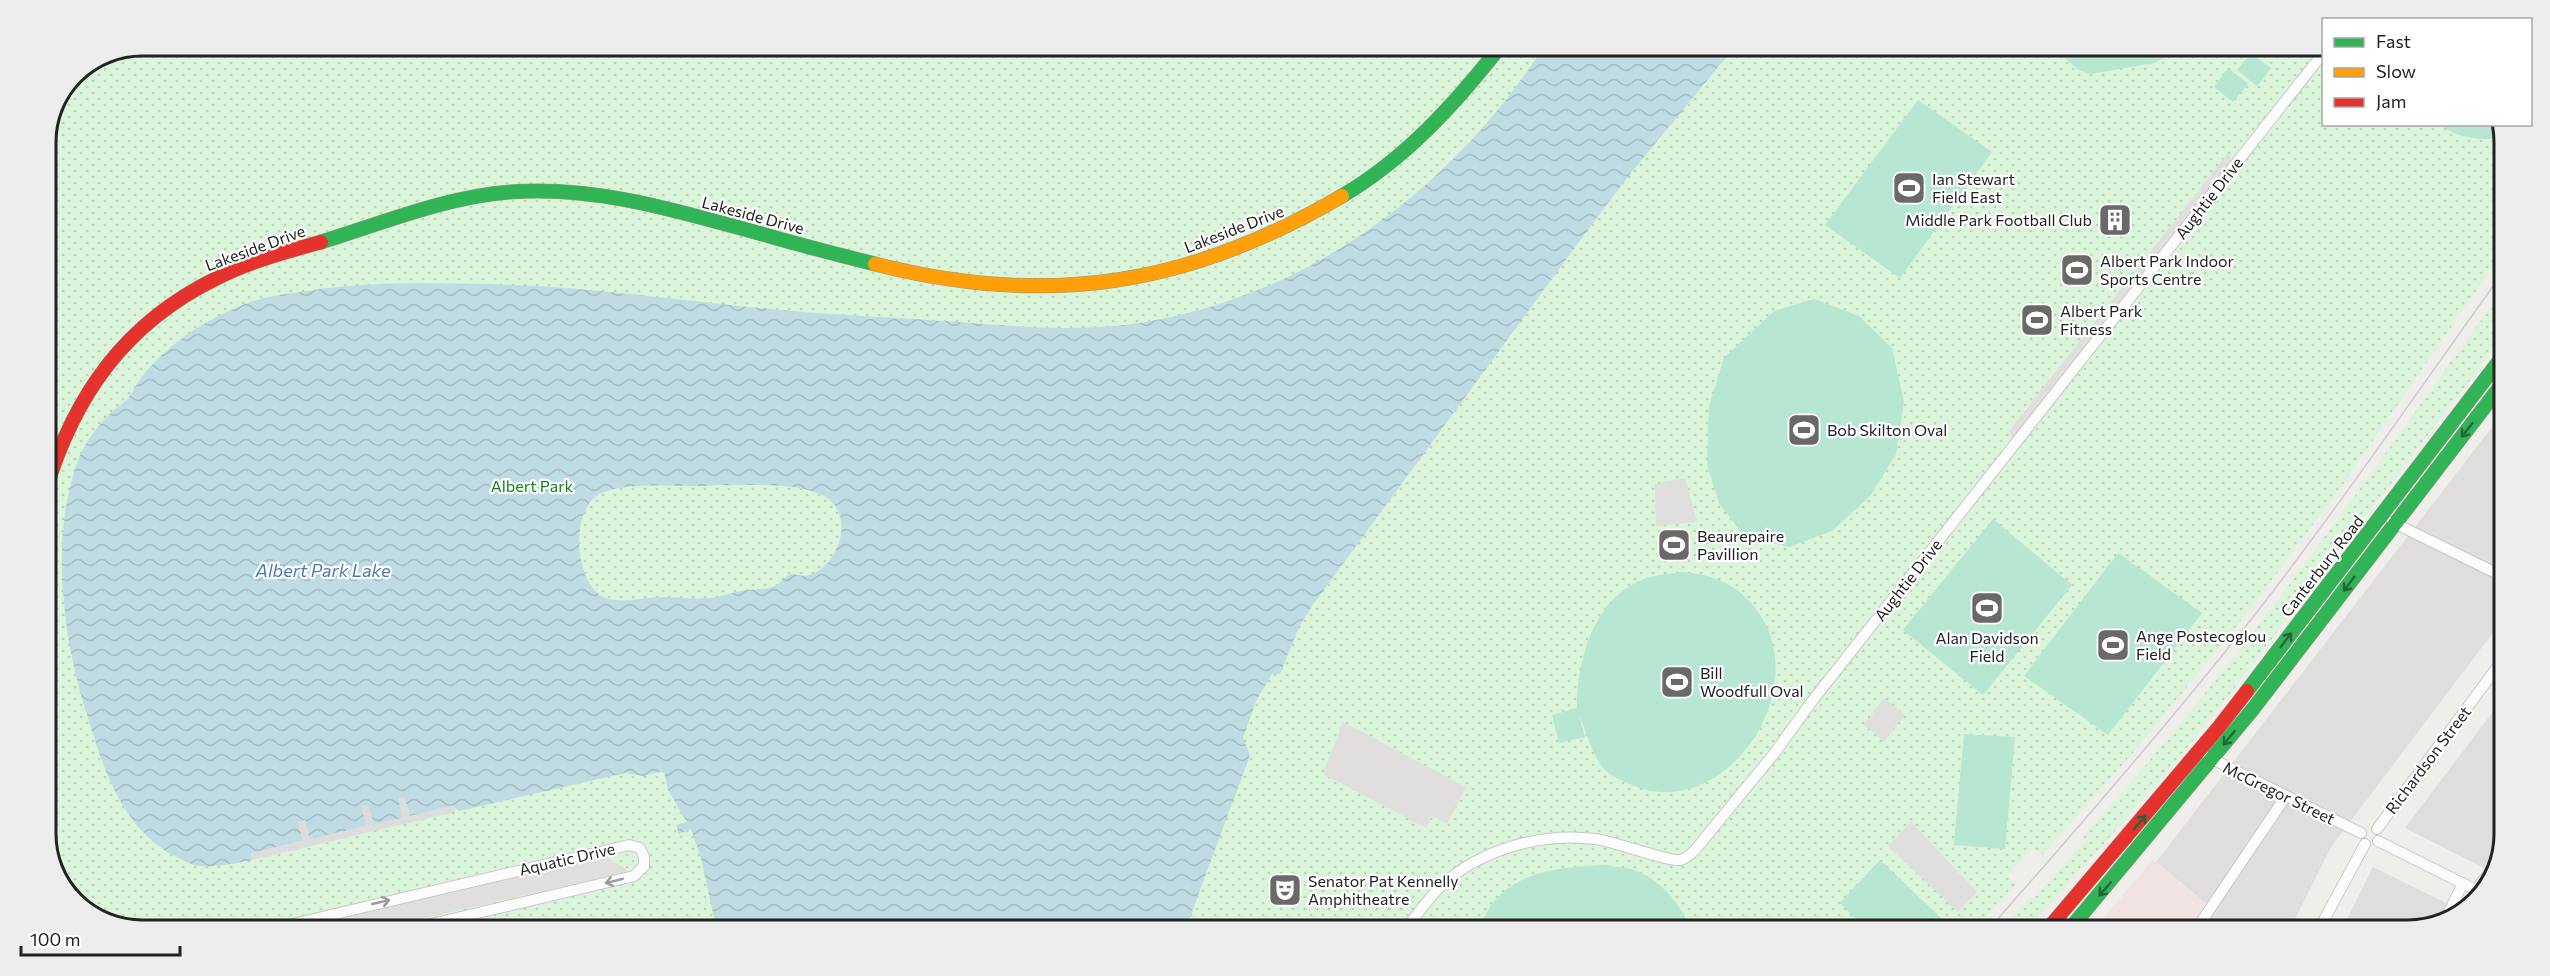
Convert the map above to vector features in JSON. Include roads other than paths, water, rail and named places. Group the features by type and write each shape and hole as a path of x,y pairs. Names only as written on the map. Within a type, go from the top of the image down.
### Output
{"street":[{"name":"Lakeside Drive","path":"55,460 64,433 95,379 133,335 164,308 218,277 434,205 497,193 542,190 574,192 661,207 907,272 943,278 1023,287 1061,286 1117,280 1177,268 1229,252 1297,223 1377,172 1429,128 1455,104 1494,55"},
{"name":"Aughtie Drive","path":"1413,920 1433,895 1460,871 1489,854 1519,845 1554,839 1593,838 1619,843 1676,860 1686,857 1695,850 1712,832 1819,692 2322,55"},
{"name":"Canterbury Road","path":"2056,920 2198,753 2494,368"},
{"name":"Canterbury Road","path":"2077,920 2212,759 2494,395"},
{"path":"2380,517 2494,572"},
{"name":"Richardson Street","path":"2376,829 2494,671"},
{"name":"McGregor Street","path":"2198,753 2286,796 2363,838"},
{"path":"2202,920 2286,796"},
{"path":"2323,920 2367,826 2376,829 2379,834 2378,841"},
{"path":"2363,838 2371,845 2378,841"},
{"path":"2378,841 2475,889"},
{"name":"Aquatic Drive","path":"310,920 629,845 640,848 644,854 644,866 634,876 448,920"},
{"path":"2450,910 2463,883"}],"water":[{"name":"Albert Park Lake","path":"1538,55 1728,55 1630,174 1312,606 1299,627 1280,674 1272,674 1256,701 1243,738 1250,755 1189,920 714,920 701,858 691,829 679,834 676,825 687,822 668,790 664,771 643,776 625,773 459,811 453,806 251,853 252,860 212,866 191,864 160,847 130,817 109,779 88,718 67,632 62,545 70,489 81,453 87,442 99,425 129,397 151,366 188,334 230,310 268,297 329,288 437,283 556,287 801,312 1011,326 1079,328 1125,325 1189,313 1251,293 1309,266 1364,233 1416,194 1463,149 1505,101","holes":["771,485 798,488 822,495 833,503 839,513 840,538 836,550 820,570 802,576 791,574 773,587 711,598 659,597 634,600 603,597 593,588 586,576 581,560 580,526 585,511 593,499 604,492 631,486"]}],"tram line":[{"path":"1997,920 2125,773 2257,612 2494,285"}],"place":[{"name":"Ian Stewart Field East","path":"1909,188"},
{"name":"Middle Park Football Club","path":"2115,220"},
{"name":"Albert Park Indoor Sports Centre","path":"2077,270"},
{"name":"Albert Park Fitness","path":"2037,320"},
{"name":"Bob Skilton Oval","path":"1804,430"},
{"name":"Beaurepaire Pavillion","path":"1674,545"},
{"name":"Alan Davidson Field","path":"1987,608"},
{"name":"Ange Postecoglou Field","path":"2113,645"},
{"name":"Bill Woodfull Oval","path":"1677,682"},
{"name":"Senator Pat Kennelly Amphitheatre","path":"1285,890"}],"park label":[{"name":"Albert Park","path":"532,486"}]}
